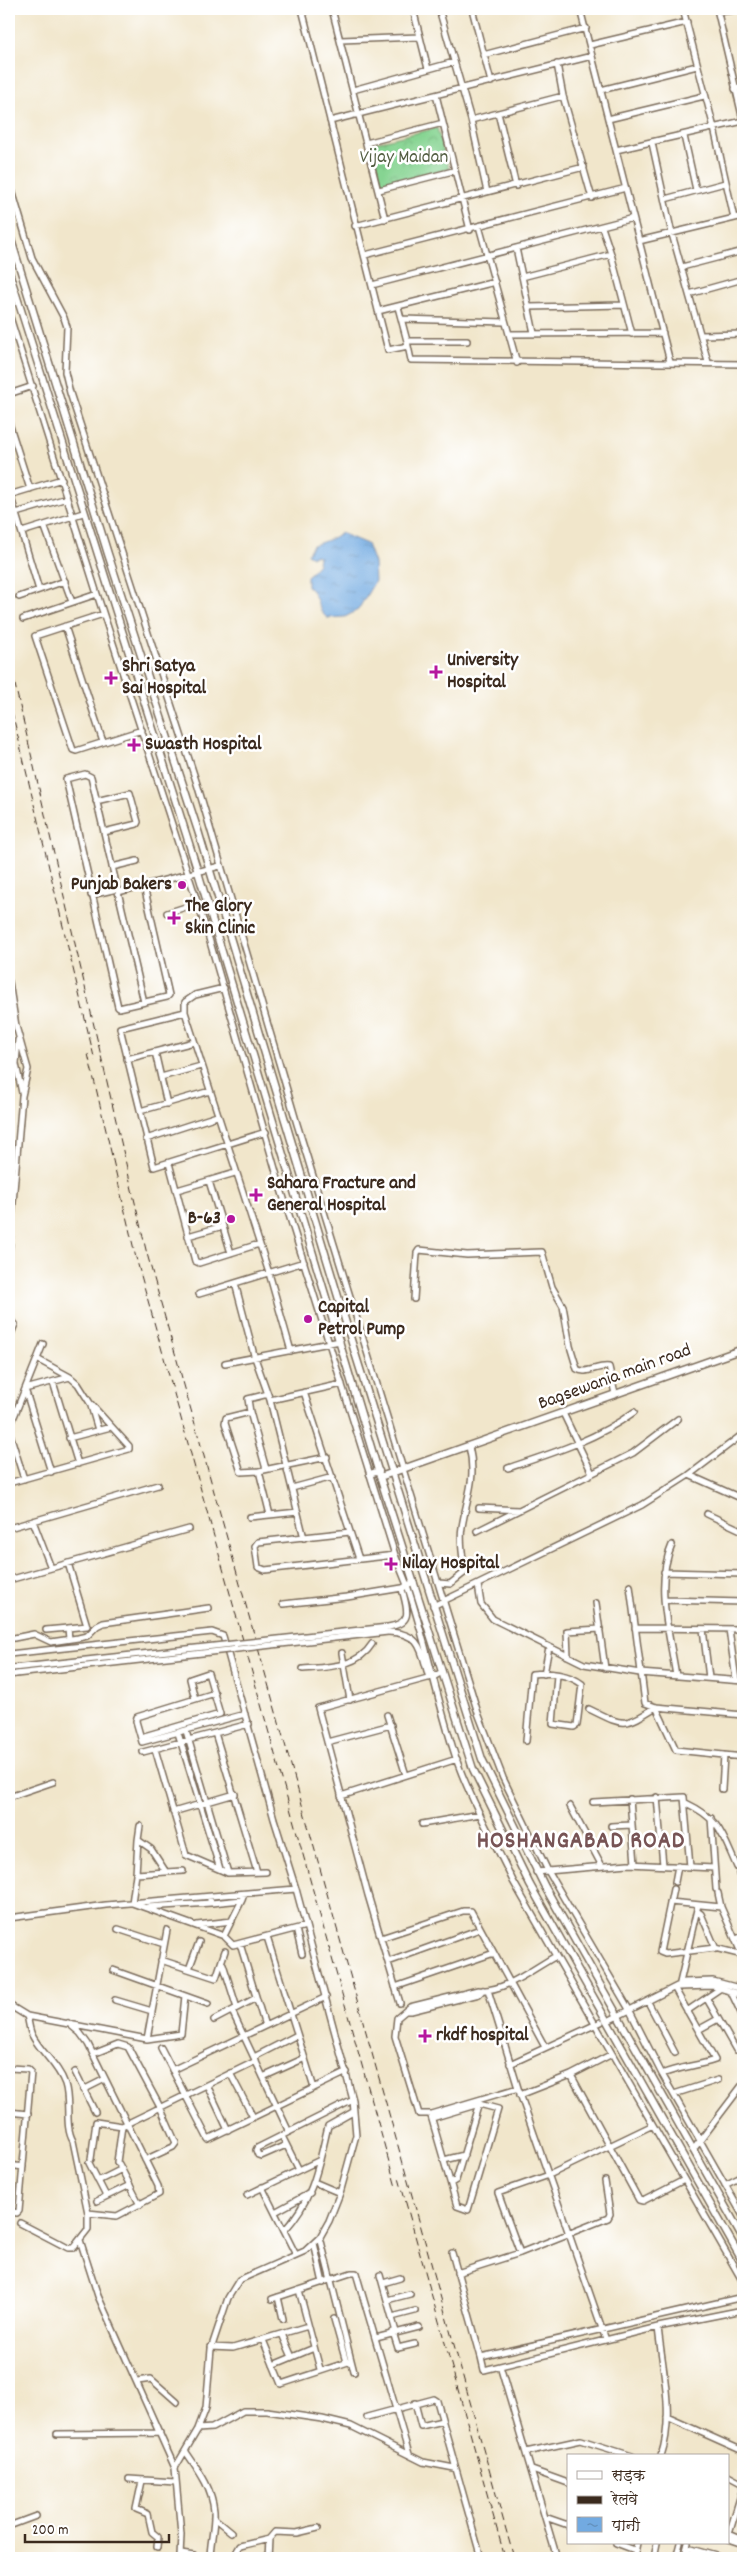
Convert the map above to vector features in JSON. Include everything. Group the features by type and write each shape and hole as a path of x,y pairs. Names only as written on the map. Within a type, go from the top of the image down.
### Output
{"main road":[{"path":"9,233 108,554 209,869 392,1473 482,1759 536,1872 743,2238"},
{"path":"9,272 83,513 198,872 380,1474 473,1769 519,1864 604,2022 743,2262"},
{"name":"Bagsewania main road","path":"468,1446 743,1349"},
{"path":"370,1474 392,1473 468,1446"}],"street":[{"path":"302,9 355,226 365,255 388,350 407,344 467,341"},
{"path":"332,9 385,218"},
{"path":"413,9 428,69"},
{"path":"439,9 471,120 487,192"},
{"path":"472,9 490,82"},
{"path":"580,9 670,362"},
{"path":"683,9 704,96 714,128 734,218"},
{"path":"616,150 743,121 718,10 742,9"},
{"path":"590,46 687,22"},
{"path":"483,55 586,28"},
{"path":"341,40 419,37"},
{"path":"330,122 592,56"},
{"path":"353,90 454,62"},
{"path":"557,64 563,96 592,198"},
{"path":"601,90 697,66"},
{"path":"735,89 743,87"},
{"path":"436,95 460,199 470,230"},
{"path":"471,120 563,96"},
{"path":"608,119 704,96"},
{"path":"498,113 516,186"},
{"path":"366,143 443,123"},
{"path":"684,136 696,190"},
{"path":"652,143 666,199 672,234 702,335 708,362"},
{"path":"355,226 584,167"},
{"path":"379,190 454,170"},
{"path":"9,180 35,264 67,327 65,372 70,393 182,736 478,1713 503,1778 548,1871 630,2012 662,2074 726,2185 742,2209 743,2216"},
{"path":"666,199 725,182"},
{"path":"365,255 470,230 479,226 626,188"},
{"path":"639,241 743,216"},
{"path":"372,286 633,218"},
{"path":"479,226 517,362"},
{"path":"602,227 632,334"},
{"path":"516,248 534,333"},
{"path":"682,267 743,251"},
{"path":"522,277 611,254"},
{"path":"689,294 743,279"},
{"path":"378,311 495,282"},
{"path":"529,307 624,305"},
{"path":"398,307 411,360 708,362 743,364"},
{"path":"9,314 62,479 96,594 198,903 304,1262 456,1758 480,1814 513,1881 743,2282"},
{"path":"402,320 505,322"},
{"path":"508,334 662,333"},
{"path":"702,335 743,334"},
{"path":"9,394 33,386"},
{"path":"9,423 30,489"},
{"path":"39,590 9,495 62,479"},
{"path":"16,513 67,498"},
{"path":"22,532 83,513"},
{"path":"44,525 72,602"},
{"path":"19,597 65,581"},
{"path":"23,618 96,594"},
{"path":"103,614 35,636 73,750 76,751 142,730"},
{"path":"65,626 104,742"},
{"path":"144,886 169,995 144,1002 117,1006 65,781 85,774 89,775 144,1002"},
{"path":"96,801 130,793 138,822 137,824 104,832"},
{"path":"112,868 137,861"},
{"path":"92,895 144,886 220,866"},
{"path":"167,913 198,903"},
{"path":"9,982 19,1037 28,1068 22,1096 9,1250"},
{"path":"224,988 195,995 185,1002 185,1012 269,1273 291,1351"},
{"path":"185,1012 120,1028 154,1167 266,1132"},
{"path":"19,1037 16,1064 22,1096"},
{"path":"127,1059 194,1042"},
{"path":"155,1052 167,1104"},
{"path":"161,1077 201,1066"},
{"path":"140,1111 210,1091"},
{"path":"146,1138 217,1116"},
{"path":"170,1163 195,1261 199,1263 259,1244"},
{"path":"177,1190 236,1173"},
{"path":"209,1181 231,1253"},
{"path":"188,1236 223,1226"},
{"path":"414,1299 416,1253 419,1250 467,1255 542,1252 552,1287 562,1302 570,1346 577,1369 582,1372 604,1366 609,1367 615,1394"},
{"path":"199,1294 304,1262"},
{"path":"235,1283 254,1355 269,1397 304,1538"},
{"path":"9,1320 15,1324 9,1339"},
{"path":"225,1363 254,1355 291,1351 340,1341"},
{"path":"24,1479 9,1430 43,1344"},
{"path":"9,1484 128,1450 129,1446 90,1404 78,1384 70,1377 37,1359"},
{"path":"25,1389 70,1377"},
{"path":"53,1382 78,1464"},
{"path":"266,1469 248,1399 304,1392 342,1384"},
{"path":"25,1389 52,1472"},
{"path":"304,1392 359,1559"},
{"path":"90,1404 98,1430"},
{"path":"250,1412 226,1418 225,1423 241,1472 259,1471 326,1457"},
{"path":"508,1468 578,1444 611,1429 634,1412"},
{"path":"563,1413 592,1473"},
{"path":"477,1531 633,1454 678,1419"},
{"path":"70,1438 110,1427"},
{"path":"433,1606 444,1599 478,1585 642,1505 689,1476 743,1434"},
{"path":"440,1586 450,1584 464,1573 462,1527 468,1506 474,1467 468,1446"},
{"path":"259,1471 270,1515"},
{"path":"689,1476 743,1498"},
{"path":"292,1488 333,1477"},
{"path":"9,1528 158,1485"},
{"path":"479,1508 519,1510"},
{"path":"250,1517 298,1512"},
{"path":"707,1514 743,1531"},
{"path":"32,1521 51,1568"},
{"path":"9,1580 189,1529"},
{"path":"350,1532 256,1544 258,1567 265,1570 395,1555"},
{"path":"672,1545 666,1559 664,1572 676,1676"},
{"path":"46,1630 87,1626 68,1563"},
{"path":"664,1572 743,1574"},
{"path":"282,1604 348,1597 404,1587 414,1582"},
{"path":"478,1585 481,1604 493,1619 584,1664 640,1673 743,1680"},
{"path":"630,1586 644,1701 656,1707 743,1715"},
{"path":"388,1630 406,1617 404,1587"},
{"path":"666,1600 743,1602"},
{"path":"596,1603 605,1668"},
{"path":"9,1639 34,1634 50,1642 88,1636 104,1624 209,1608"},
{"path":"67,1648 68,1628"},
{"path":"635,1628 743,1629"},
{"path":"568,1656 567,1630 600,1629"},
{"path":"703,1629 709,1678"},
{"path":"729,1629 736,1680"},
{"path":"9,1674 13,1670 388,1630 404,1633 414,1638 419,1645 432,1677"},
{"path":"9,1654 175,1636 219,1634 223,1636 274,1819 296,1889 347,2072 353,2100 356,2135 340,2193 329,2221 320,2237 296,2255 236,2282 211,2347 206,2408 198,2429 175,2468"},
{"path":"303,1669 335,1667 365,1656 372,1644"},
{"path":"544,1674 549,1647"},
{"path":"342,1654 350,1700"},
{"path":"400,2003 318,1708 432,1677 442,1672"},
{"path":"141,1737 220,1713 210,1674 206,1673 190,1679 195,1699"},
{"path":"526,1740 531,1676 534,1674 557,1675 569,1677 583,1686 576,1727 553,1724 557,1675"},
{"path":"215,1693 137,1717 136,1721 144,1743 245,1714"},
{"path":"589,1709 623,1724 633,1721 656,1707"},
{"path":"656,1707 676,1750 743,1757"},
{"path":"387,1715 406,1775"},
{"path":"214,1716 257,1872"},
{"path":"143,1752 249,1724"},
{"path":"327,1742 391,1726"},
{"path":"186,1731 228,1873"},
{"path":"178,1733 220,1869"},
{"path":"155,1749 184,1853 228,1873 266,1872"},
{"path":"722,1789 724,1755"},
{"path":"341,1796 456,1758"},
{"path":"9,1797 53,1782"},
{"path":"173,1812 235,1794"},
{"path":"593,1802 683,1796 686,1803 690,1867"},
{"path":"657,1797 662,1865"},
{"path":"630,1799 635,1864"},
{"path":"686,1803 711,1817 737,1866"},
{"path":"570,1806 602,1866"},
{"path":"422,1824 480,1814"},
{"path":"711,1817 717,1891 721,1907 743,1955"},
{"path":"611,1826 632,1825"},
{"path":"132,1903 140,1826"},
{"path":"138,1840 151,1849 166,1872"},
{"path":"536,1872 635,1864 714,1868"},
{"path":"675,1882 678,1866"},
{"path":"136,1874 183,1871"},
{"path":"739,1874 743,1885"},
{"path":"145,1907 296,1889"},
{"path":"673,1889 660,1952 665,1954 716,1949 743,1955"},
{"path":"224,1936 244,1894"},
{"path":"9,1918 40,1912 132,1903 242,1900"},
{"path":"670,1902 698,1908 721,1907"},
{"path":"132,1903 224,1936 233,1945 306,1926"},
{"path":"662,2074 675,2069 689,2068 715,2060 687,2011 677,1988 698,1908"},
{"path":"698,1908 716,1949"},
{"path":"381,1938 467,1910 471,1911 545,2047"},
{"path":"148,2039 170,1917"},
{"path":"194,1925 232,1922"},
{"path":"189,1969 203,1928"},
{"path":"118,1929 164,1944"},
{"path":"296,1929 302,1954"},
{"path":"388,1962 480,1929"},
{"path":"736,1939 743,1936"},
{"path":"267,1937 314,2088"},
{"path":"551,1947 562,1942"},
{"path":"240,1944 265,2026"},
{"path":"162,1960 216,1978 225,1951"},
{"path":"396,1987 494,1953"},
{"path":"518,2088 431,2116 421,2115 418,2112 396,2036 396,2022 399,2015 406,2011 446,2000 479,1994 510,1983 556,1956"},
{"path":"223,1964 244,2036 289,2132"},
{"path":"113,1970 208,2004"},
{"path":"510,2064 595,2025 630,2012 685,1982 713,1981 743,1989"},
{"path":"677,1988 713,1986 743,1995"},
{"path":"687,2011 721,1988"},
{"path":"486,1990 520,2095 606,2340"},
{"path":"731,1992 743,2017"},
{"path":"9,2005 28,2016 148,2039 181,2034 185,1996"},
{"path":"172,2070 326,1997"},
{"path":"214,2020 256,1998"},
{"path":"707,1999 736,2050 743,2047"},
{"path":"115,2000 152,2011"},
{"path":"648,2002 675,2052"},
{"path":"20,2223 68,2248 74,2247 86,2232 88,2213 73,2141 68,2132 69,2105 65,2086 57,2066 33,2038 28,2016"},
{"path":"698,2030 718,2019"},
{"path":"68,2023 84,2038 93,2054 124,2124 145,2160 159,2192 156,2197 117,2216 88,2213"},
{"path":"106,2196 90,2161 96,2122 124,2124 230,2074 298,2035"},
{"path":"93,2054 118,2044 128,2046 160,2107 176,2142 173,2147 145,2160"},
{"path":"161,2048 206,2138 209,2139 347,2072"},
{"path":"520,2095 570,2075 612,2054"},
{"path":"264,2077 305,2058"},
{"path":"9,2068 31,2070 19,2211 16,2213 9,2211"},
{"path":"75,2072 94,2112"},
{"path":"230,2074 254,2117"},
{"path":"570,2075 609,2148 641,2201 684,2180"},
{"path":"84,2090 105,2079"},
{"path":"674,2094 718,2080"},
{"path":"693,2150 743,2084"},
{"path":"207,2085 228,2130"},
{"path":"286,2145 258,2155 257,2148 353,2100"},
{"path":"431,2116 459,2208 468,2210 498,2110 479,2102"},
{"path":"451,2183 456,2180 479,2102"},
{"path":"9,2112 28,2114"},
{"path":"284,2231 302,2211 314,2182 330,2124 354,2112"},
{"path":"124,2124 120,2165 140,2205"},
{"path":"520,2253 498,2193 549,2175 609,2148 653,2125"},
{"path":"282,2136 299,2170"},
{"path":"444,2160 464,2155"},
{"path":"247,2195 320,2160"},
{"path":"9,2165 23,2167"},
{"path":"98,2181 120,2165"},
{"path":"726,2185 743,2176"},
{"path":"457,2273 520,2253 570,2234 609,2216 605,2181"},
{"path":"314,2182 340,2193"},
{"path":"97,2201 130,2185"},
{"path":"262,2187 296,2255"},
{"path":"275,2212 310,2192"},
{"path":"320,2237 349,2361"},
{"path":"81,2239 98,2296 138,2381 175,2468 181,2526 180,2556 194,2556"},
{"path":"314,2243 323,2282"},
{"path":"452,2253 484,2370 658,2327 743,2310"},
{"path":"284,2319 275,2298 323,2282 356,2274 409,2454"},
{"path":"380,2274 398,2348 415,2344"},
{"path":"383,2283 400,2278"},
{"path":"299,2290 320,2370"},
{"path":"387,2300 410,2294"},
{"path":"481,2357 743,2297"},
{"path":"392,2317 415,2311"},
{"path":"334,2319 354,2372"},
{"path":"211,2347 230,2349 308,2326"},
{"path":"376,2338 418,2327"},
{"path":"658,2327 667,2417 664,2454"},
{"path":"282,2334 292,2357"},
{"path":"263,2340 281,2384 349,2361"},
{"path":"273,2365 314,2348"},
{"path":"500,2366 557,2558"},
{"path":"138,2381 151,2380 177,2402"},
{"path":"367,2416 434,2398 437,2401 454,2468 481,2558"},
{"path":"415,2403 421,2426 442,2420"},
{"path":"198,2429 212,2428 243,2411 268,2411 344,2424 432,2465 454,2468"},
{"path":"667,2417 743,2451"},
{"path":"57,2434 160,2433"},
{"path":"526,2452 581,2440 626,2454"},
{"path":"186,2452 205,2480 212,2500 214,2518 210,2558"},
{"path":"532,2470 567,2483"},
{"path":"730,2477 743,2484"},
{"path":"130,2479 176,2482"},
{"path":"142,2481 136,2510 148,2514 152,2532 158,2537 157,2547"},
{"path":"730,2529 743,2488"},
{"path":"9,2526 36,2516"},
{"path":"545,2516 567,2525"},
{"path":"214,2518 231,2532"},
{"path":"243,2558 237,2551 240,2546 269,2539 275,2532 297,2533 318,2528"},
{"path":"730,2536 743,2542"},
{"path":"268,2558 269,2539"},
{"path":"730,2539 743,2542"},
{"path":"654,2558 657,2544"},
{"path":"676,2558 680,2544"},
{"path":"633,2558 634,2545"},
{"path":"684,2558 687,2546 723,2558"}],"green space":[{"name":"Vijay Maidan","path":"437,128 449,169 382,185 372,143"}],"water":[{"path":"341,533 367,544 374,563 375,581 358,610 345,617 327,618 323,614 311,589 307,586 307,577 318,564 319,556 315,555 312,557 307,554 313,545"}],"railway":[{"path":"9,659 146,1250 514,2558"},
{"path":"9,699 95,1061"},
{"path":"88,1054 135,1254 396,2187"},
{"path":"399,2178 505,2558"}],"place":[{"name":"University Hospital","path":"436,672"},
{"name":"Shri Satya Sai Hospital","path":"111,678"},
{"name":"Swasth Hospital","path":"134,745"},
{"name":"Punjab Bakers","path":"182,885"},
{"name":"The Glory Skin Clinic","path":"174,918"},
{"name":"Sahara Fracture and General Hospital","path":"256,1195"},
{"name":"B-63","path":"231,1219"},
{"name":"Capital Petrol Pump","path":"308,1319"},
{"name":"Nilay Hospital","path":"391,1564"},
{"name":"rkdf hospital","path":"425,2036"}],"district":[{"name":"HOSHANGABAD ROAD","path":"581,1842"}]}
